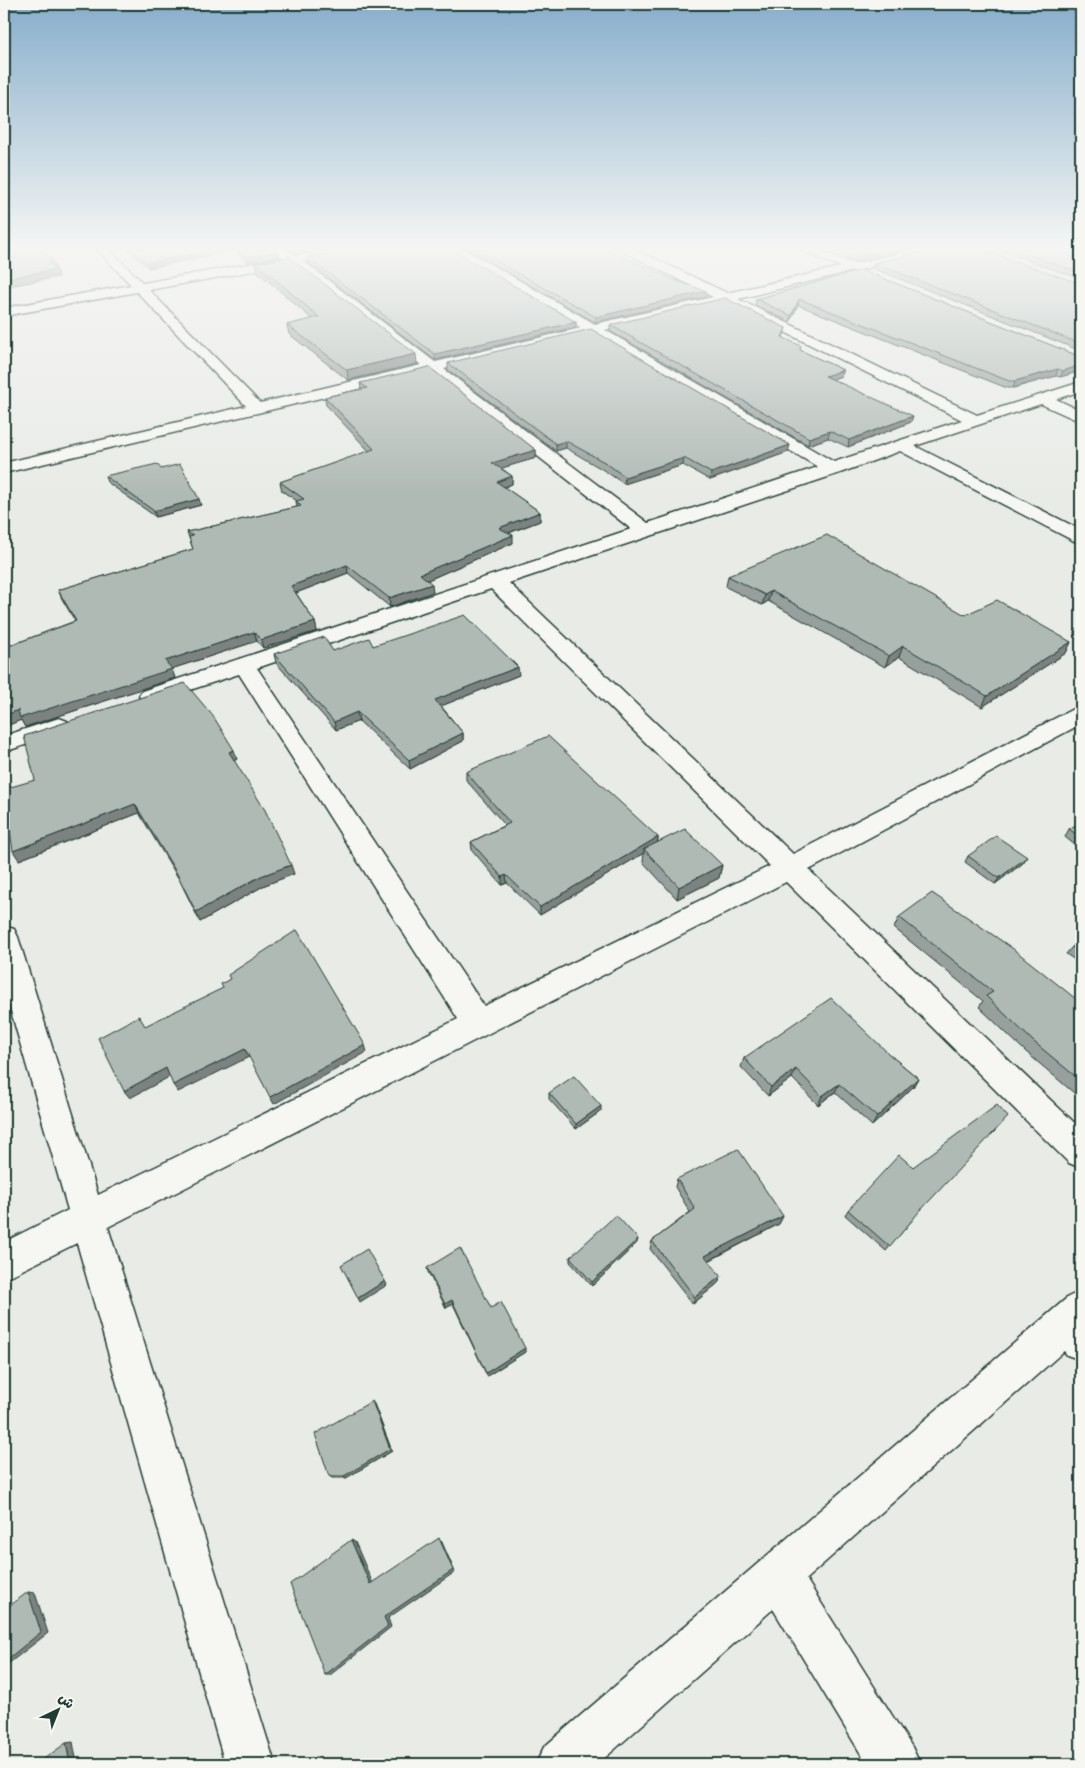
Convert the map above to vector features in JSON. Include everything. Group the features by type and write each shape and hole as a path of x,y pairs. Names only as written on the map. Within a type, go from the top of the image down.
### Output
{"street":[{"path":"182,331 256,408"},
{"path":"386,331 646,531"},
{"path":"4,468 582,331"},
{"path":"597,331 834,469"},
{"path":"794,331 977,421"},
{"path":"133,701 1081,386"},
{"path":"1042,399 1081,417"},
{"path":"901,445 1081,537"},
{"path":"495,582 1081,1152"},
{"path":"244,665 478,1023"},
{"path":"4,1261 789,868 1081,714"},
{"path":"4,744 78,720"},
{"path":"4,937 250,1764"},
{"path":"561,1764 778,1574 1076,1325"},
{"path":"778,1574 895,1764"}],"building":[{"path":"294,331 385,331 416,354 347,370"},
{"path":"404,331 539,331 435,354"},
{"path":"585,331 594,331 790,445 711,473 684,458 625,477 606,463 566,441 556,444 448,363"},
{"path":"620,331 785,331 782,337 801,346 800,350 843,370 825,376 913,416 849,440 830,431 809,438"},
{"path":"880,331 1014,331 1081,357 1081,365 1063,371 1058,369 1009,381"},
{"path":"1047,331 1081,331 1081,344"},
{"path":"429,367 536,450 492,463 512,476 497,482 540,512 499,528 513,535 420,574 432,584 389,598 347,565 291,586 315,622 261,640 254,632 165,661 172,669 20,718 18,710 4,716 4,643 6,647 76,621 58,590 193,549 189,537 193,536 187,532 301,506 296,501 304,499 280,482 374,449 325,397 367,388 360,383"},
{"path":"157,464 161,469 180,464 199,499 154,511 105,476"},
{"path":"827,535 965,615 997,600 1071,642 987,696 903,646 889,656 771,591 765,595 728,576"},
{"path":"465,615 518,667 435,700 463,733 409,760 357,712 334,722 274,654 324,637 333,651 369,638 373,646"},
{"path":"185,683 213,716 234,750 229,752 265,810 291,865 261,876 196,912 176,872 135,804 13,851 4,789 35,780 24,736"},
{"path":"548,736 658,837 540,907 506,875 502,877 471,842 510,823 466,772"},
{"path":"1081,822 1081,838 1069,829"},
{"path":"685,829 722,865 679,887 644,849"},
{"path":"996,836 1027,857 999,878 968,856"},
{"path":"932,893 1012,948 1081,1003 1081,1081 1034,1042 986,996 993,992 899,917"},
{"path":"297,930 365,1045 270,1097 245,1049 173,1085 166,1068 124,1091 98,1038 139,1016 145,1026 223,988 221,984 230,979 228,975"},
{"path":"1081,940 1081,953 1072,947"},
{"path":"831,998 890,1055 918,1078 877,1117 839,1084 822,1096 796,1069 771,1087 744,1058"},
{"path":"574,1076 601,1106 576,1124 549,1093"},
{"path":"997,1105 1008,1117 918,1213 890,1247 848,1210 899,1155 913,1167"},
{"path":"738,1149 783,1216 705,1256 721,1276 695,1297 652,1241 695,1209 677,1179"},
{"path":"616,1215 638,1239 592,1282 570,1257"},
{"path":"460,1248 491,1308 501,1302 525,1348 486,1373 452,1300 445,1304 427,1268"},
{"path":"367,1249 385,1281 358,1298 341,1265"},
{"path":"372,1401 390,1449 344,1476 329,1476 315,1434"},
{"path":"439,1538 453,1570 384,1617 388,1626 325,1675 290,1584 351,1540 370,1584"},
{"path":"28,1592 41,1632 4,1662 4,1610"},
{"path":"66,1743 70,1764 37,1764"}]}
